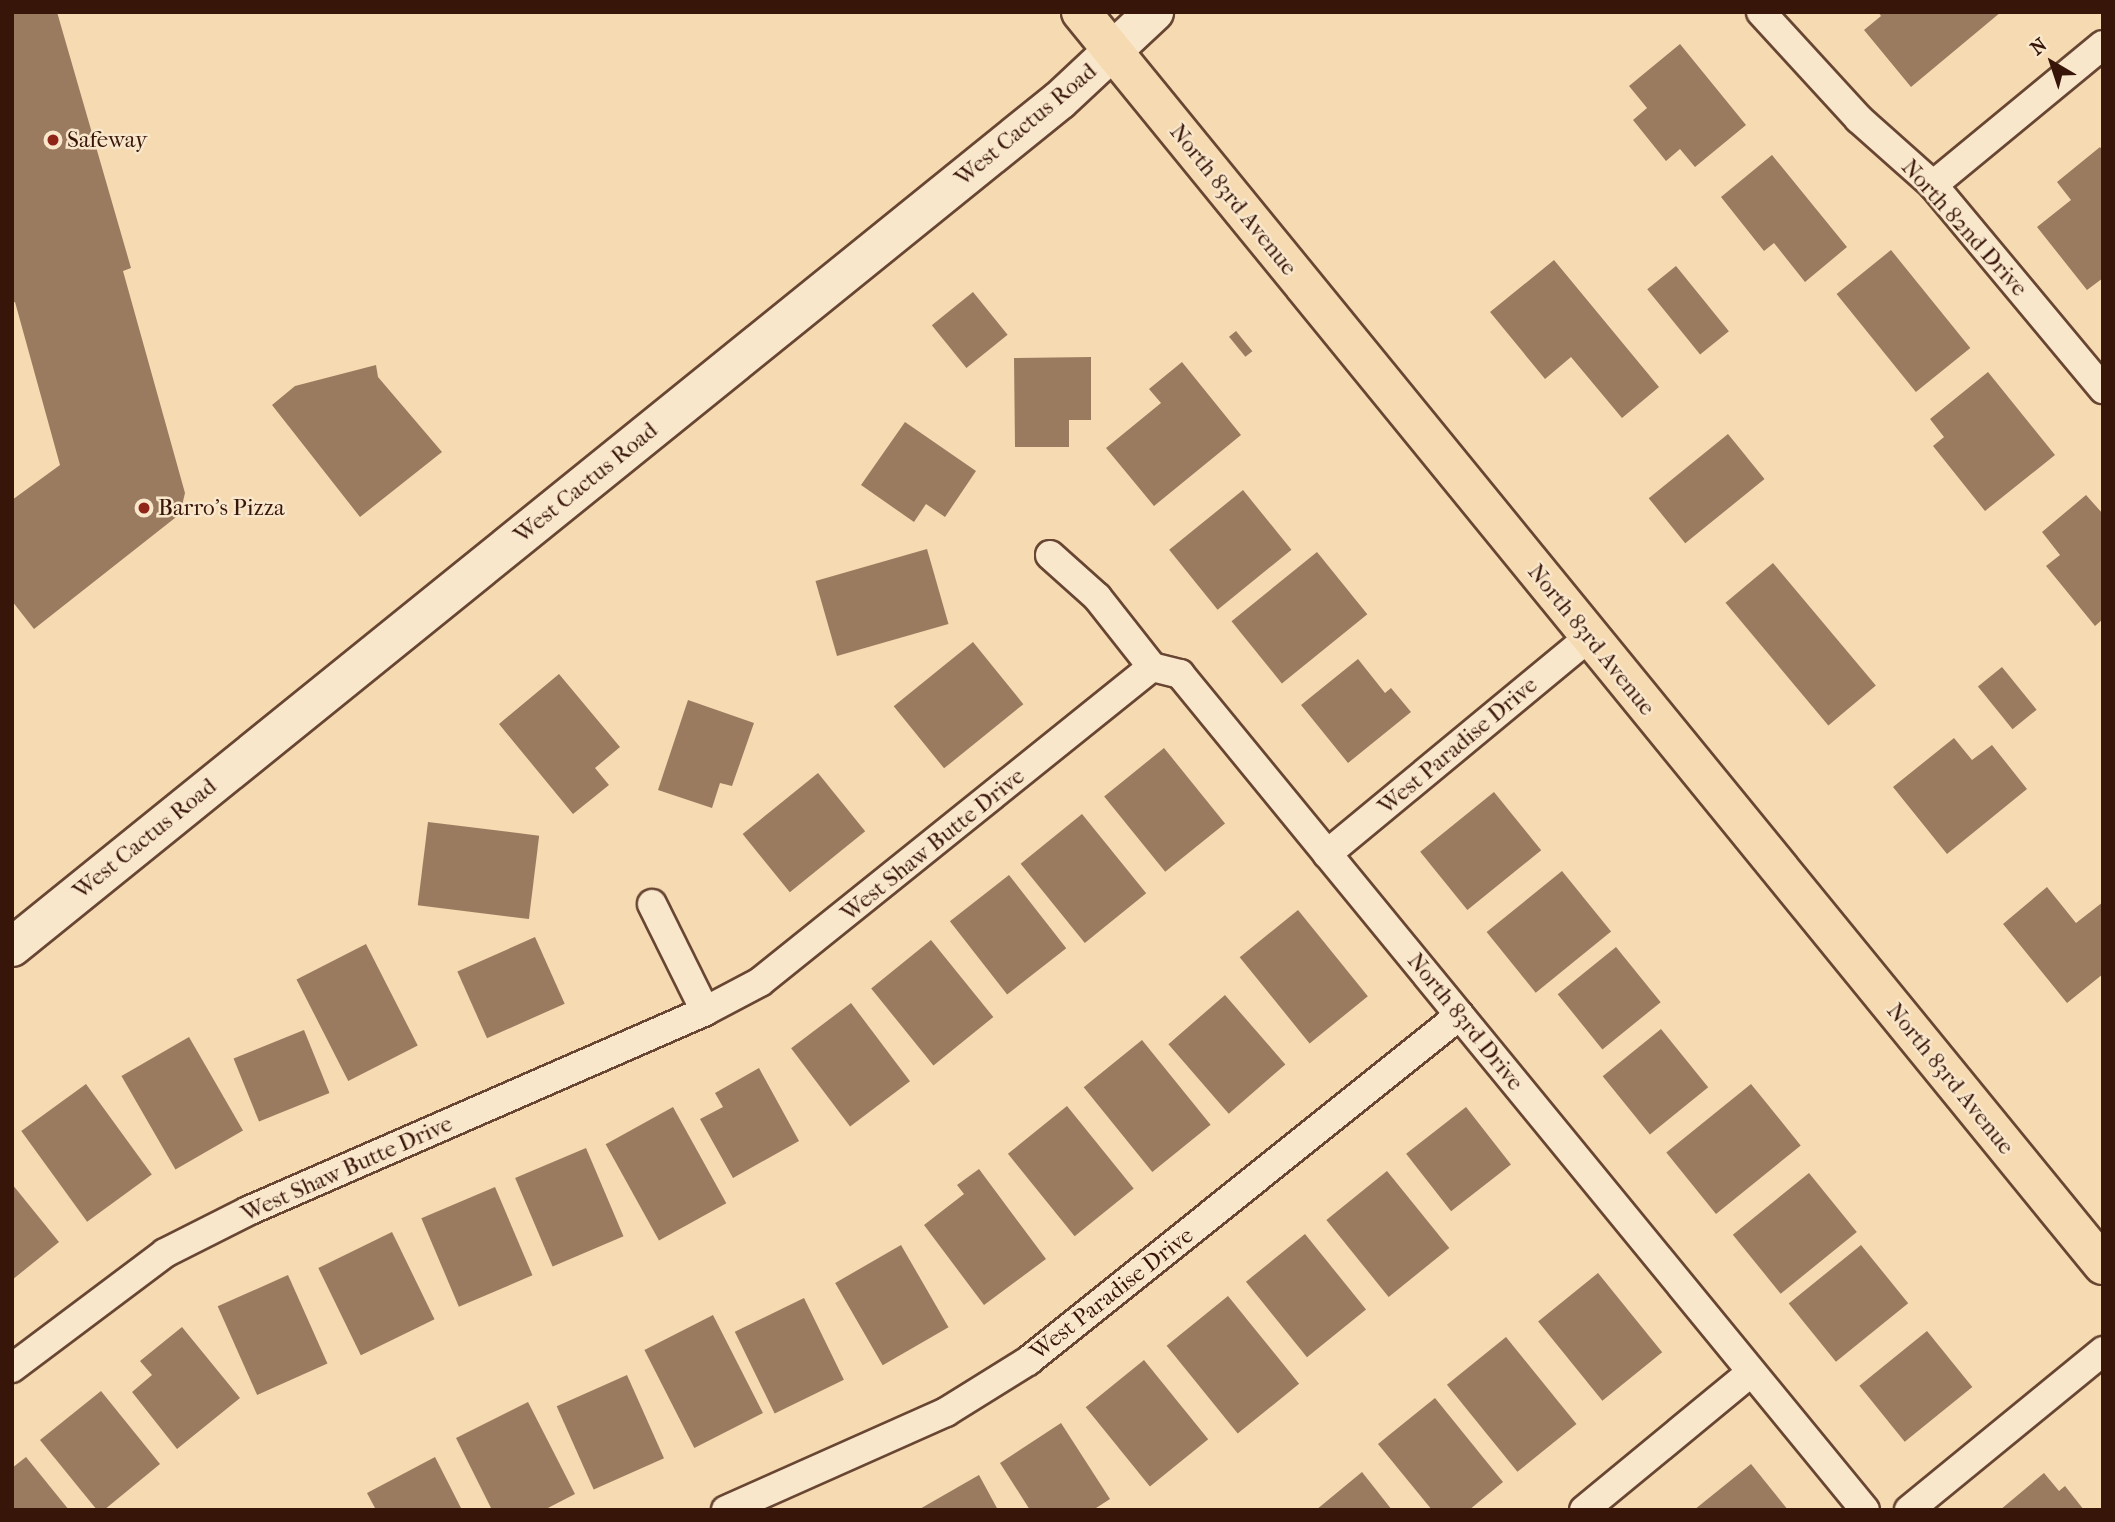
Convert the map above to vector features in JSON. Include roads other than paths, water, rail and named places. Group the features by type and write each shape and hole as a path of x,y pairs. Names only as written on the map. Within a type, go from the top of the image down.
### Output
{"main road":[{"name":"North 83rd Avenue","path":"1081,12 1588,637 2103,1265"},
{"name":"West Cactus Road","path":"12,947 1060,100 1154,12"}],"street":[{"name":"North 82nd Drive","path":"1760,12 1859,119 1933,185 2103,389"},
{"path":"1933,185 2103,45"},
{"path":"1050,555 1097,597 1152,667"},
{"name":"West Paradise Drive","path":"1327,854 1588,637"},
{"name":"North 83rd Drive","path":"1152,667 1180,674 1865,1510"},
{"name":"West Shaw Butte Drive","path":"12,1368 165,1253 248,1211 705,1011 770,975 1152,667"},
{"path":"652,904 705,1011"},
{"name":"West Paradise Drive","path":"726,1510 946,1412 1028,1361 1460,1015"},
{"path":"1909,1510 2103,1351"},
{"path":"1584,1510 1751,1373"}],"place":[{"name":"Safeway","path":"53,140"},
{"name":"Barro's Pizza","path":"144,508"}]}
